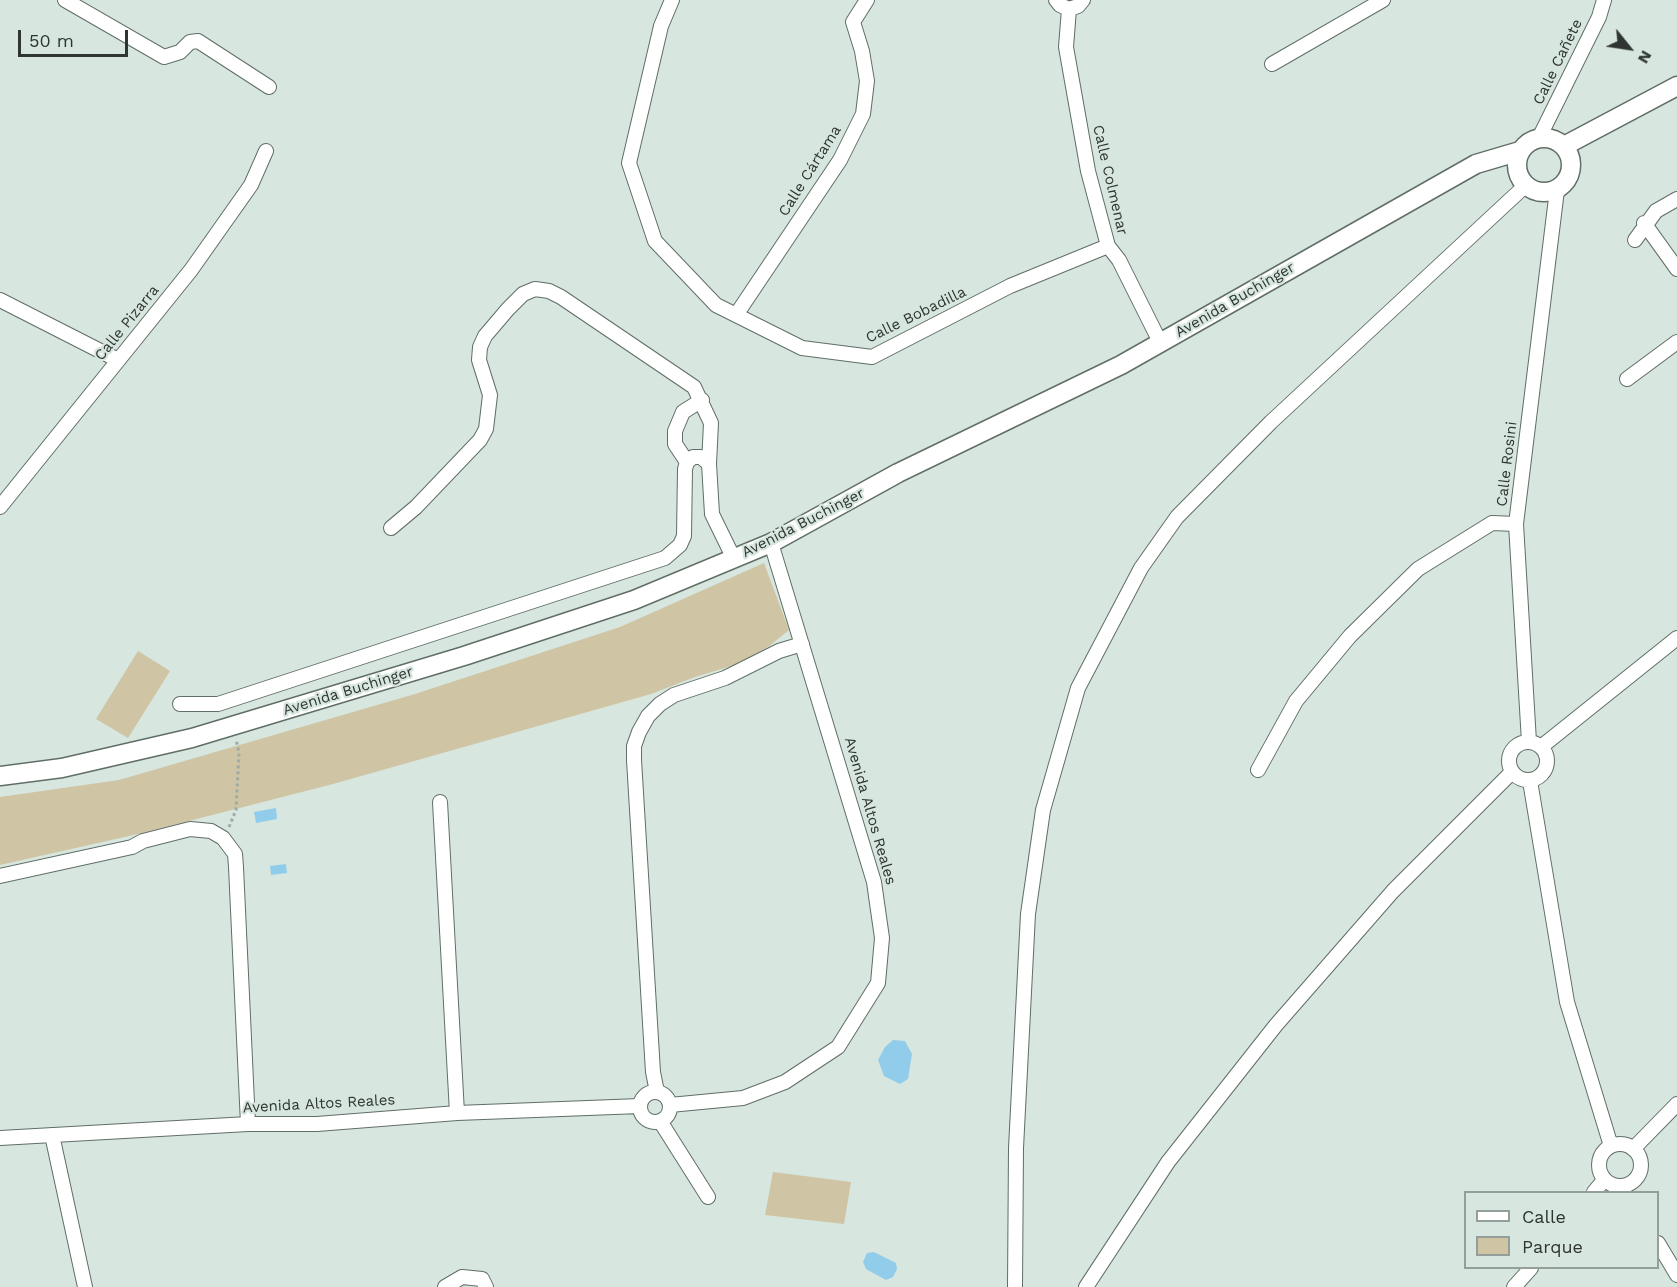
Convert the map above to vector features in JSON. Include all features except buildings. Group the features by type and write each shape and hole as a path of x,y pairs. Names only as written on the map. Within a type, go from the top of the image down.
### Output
{"street":[{"path":"65,0 164,57 180,52 190,42 198,41 269,87"},
{"name":"Calle Bobadilla","path":"672,0 661,26 629,163 655,241 716,305 802,348 872,357 1010,286 1108,246"},
{"name":"Calle Cártama","path":"736,315 840,160 862,114 867,81 853,22 867,0"},
{"path":"1056,0 1060,5 1069,9 1078,6 1083,0"},
{"path":"1272,64 1383,0"},
{"name":"Calle Cañete","path":"1539,138 1599,17 1604,0"},
{"name":"Calle Colmenar","path":"1069,9 1066,47 1088,171 1108,246 1119,260 1159,340 1166,340"},
{"path":"1564,146 1677,86"},
{"path":"1539,138 1553,139 1564,146 1572,165 1568,180 1557,190 1538,193 1525,186 1517,172 1520,151 1532,140 1539,138"},
{"name":"Calle Pizarra","path":"0,507 191,270 251,185 267,151"},
{"name":"Avenida Buchinger","path":"0,776 62,768 234,726 464,656 634,600 734,559 771,543 898,473 1121,365 1476,164 1520,151"},
{"path":"1015,1287 1016,1148 1028,914 1043,810 1078,688 1141,568 1177,517 1271,422 1525,186"},
{"name":"Calle Rosini","path":"1535,745 1516,524 1557,190"},
{"path":"1635,240 1644,223 1656,211 1677,199"},
{"path":"1644,223 1677,269"},
{"path":"391,528 416,507 480,440 486,429 490,395 479,360 480,347 489,331 508,309 523,294 535,289 549,291 561,297 694,387 711,423 709,464 712,514 734,559"},
{"path":"0,300 118,360"},
{"path":"1627,379 1677,342"},
{"path":"180,704 218,704 665,558 680,545 684,536 687,462 675,444 678,419 687,407 702,400"},
{"path":"687,462 693,457 701,457 709,464"},
{"path":"1258,770 1296,701 1350,636 1418,569 1492,523 1516,524"},
{"name":"Avenida Altos Reales","path":"670,1105 736,1099 785,1082 838,1047 878,983 882,938 874,882 771,543"},
{"path":"1535,745 1547,760 1545,770 1538,778 1530,781 1517,778 1508,764 1509,755 1520,744 1535,745 1677,638"},
{"path":"657,1092 653,1072 634,746 648,716 674,695 724,678 779,651 802,644"},
{"path":"1086,1287 1168,1162 1276,1025 1393,891 1512,772"},
{"path":"1530,781 1567,1002 1611,1146"},
{"path":"440,802 457,1113"},
{"path":"0,876 132,847 143,841 190,829 211,831 223,838 235,854 248,1124"},
{"path":"657,1092 666,1096 670,1105 668,1114 660,1121 646,1119 640,1106 647,1094 657,1092"},
{"path":"1633,1149 1677,1104"},
{"name":"Avenida Altos Reales","path":"0,1138 248,1124 317,1124 457,1113 640,1106"},
{"path":"660,1121 708,1197"},
{"path":"52,1135 85,1287"},
{"path":"1626,1145 1633,1149 1641,1160 1641,1168 1628,1189 1604,1180 1598,1167 1599,1159 1611,1146 1626,1145"},
{"path":"1595,1191 1604,1180"},
{"path":"1659,1245 1677,1275"},
{"path":"1514,1287 1530,1269"},
{"path":"445,1287 462,1277 482,1279 486,1287"}],"path":[{"path":"223,838 236,810 239,753 234,726"}],"green space":[{"path":"764,563 789,630 768,647 738,664 651,694 333,784 138,834 0,865 0,797 119,780 415,694 620,627"},
{"path":"138,651 170,671 128,738 96,719"},
{"path":"773,1172 851,1182 844,1224 765,1215"}],"water":[{"path":"276,808 277,819 256,823 254,812"},
{"path":"286,864 287,873 271,875 270,866"},
{"path":"893,1040 905,1041 912,1054 908,1079 900,1084 884,1076 878,1060 885,1047"},
{"path":"874,1252 896,1263 897,1269 893,1277 886,1280 866,1269 863,1262 867,1253"}]}
